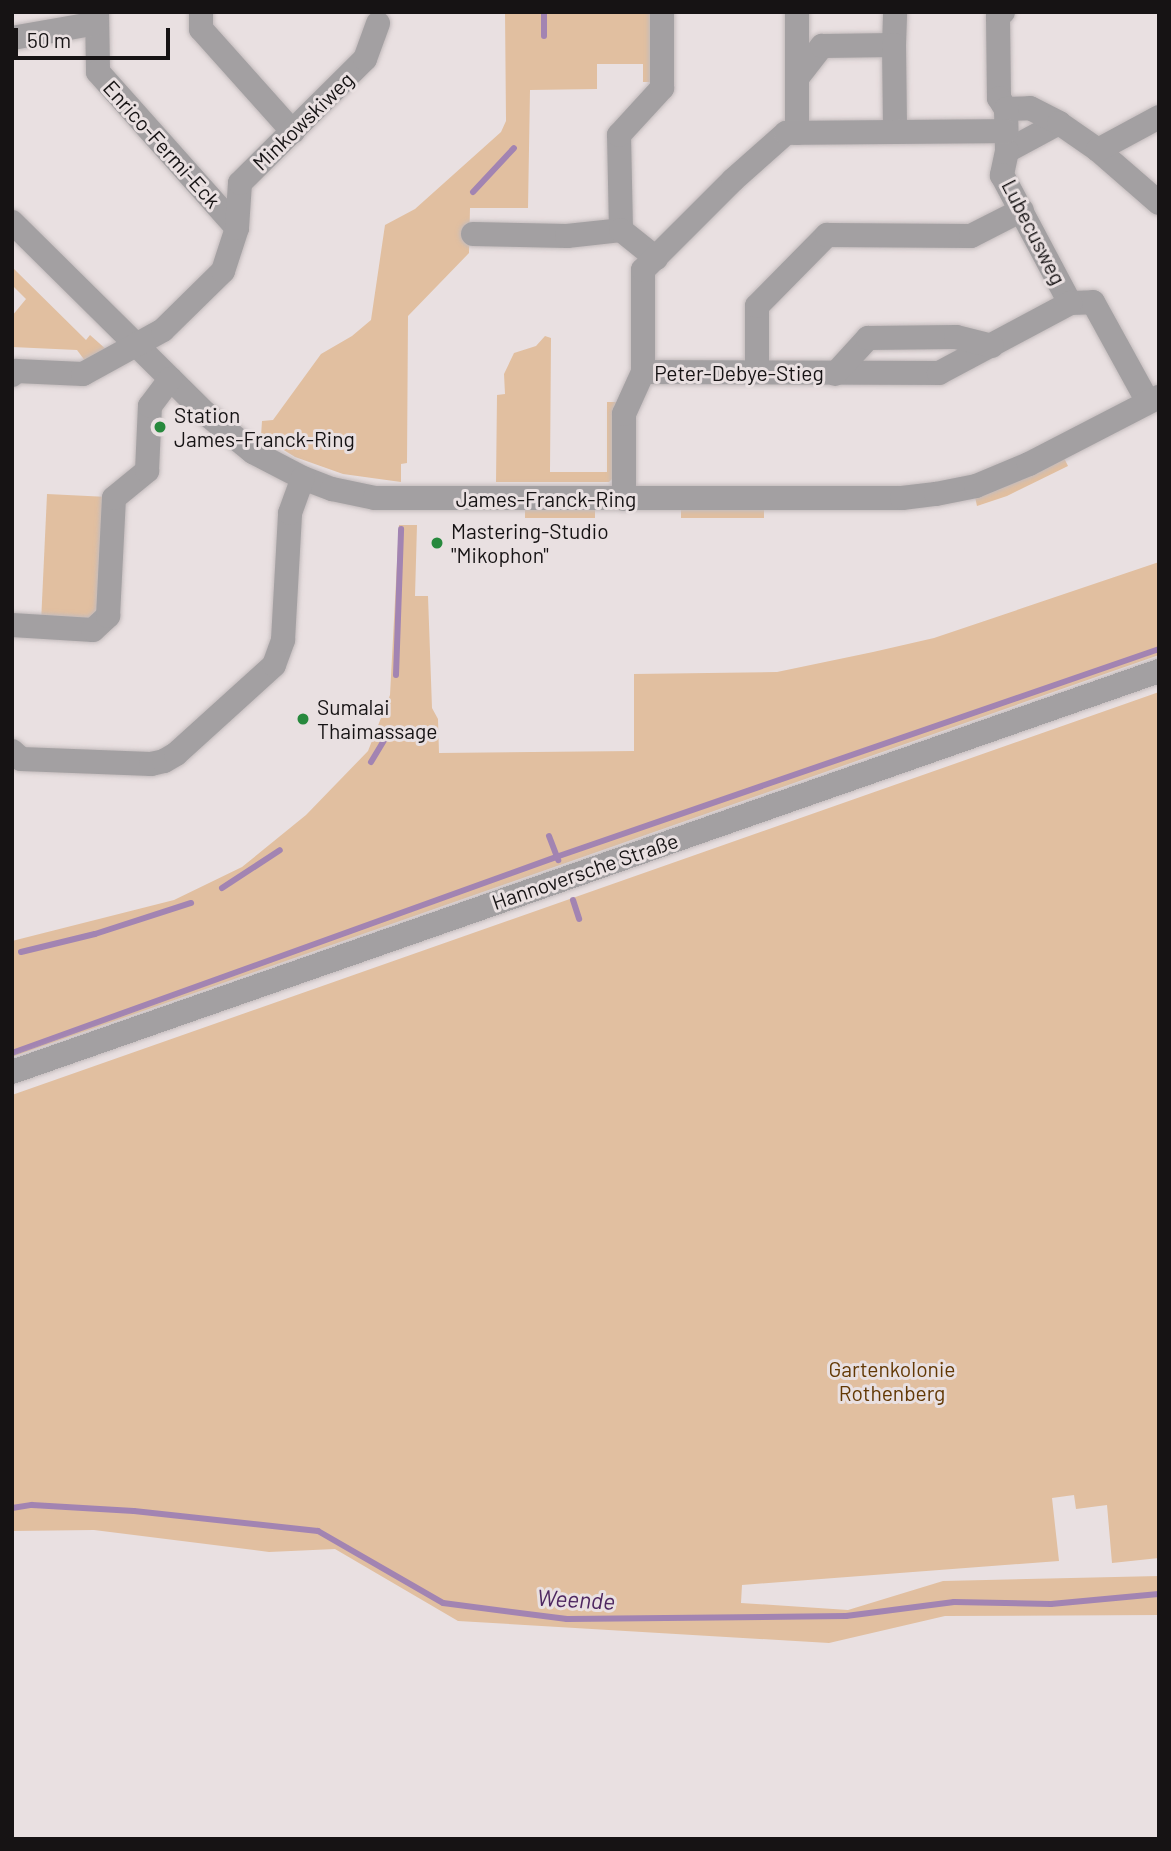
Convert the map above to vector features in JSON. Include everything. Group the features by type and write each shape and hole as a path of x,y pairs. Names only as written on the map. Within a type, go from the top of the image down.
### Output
{"street":[{"path":"201,12 201,29 293,132"},
{"path":"621,230 619,135 662,88 662,12"},
{"path":"797,12 797,132"},
{"path":"895,12 895,132"},
{"path":"1003,12 998,17 999,98 1007,130"},
{"name":"Enrico-Fermi-Eck","path":"12,38 70,28 97,18 97,72 237,228"},
{"name":"Minkowskiweg","path":"12,375 16,371 83,374 163,330 223,271 237,228 240,183 365,59 378,23"},
{"name":"Enrico-Fermi-Eck","path":"70,28 97,56"},
{"path":"797,78 821,46 894,45"},
{"path":"1007,130 1030,108 1059,123 1098,150 1159,203"},
{"path":"1098,150 1159,117"},
{"path":"624,499 624,414 643,372 643,271 733,180 786,132 1007,130 1059,123"},
{"name":"Lubecusweg","path":"1007,130 1002,175 1070,303 1093,302 1153,399"},
{"path":"981,231 1001,207 1002,175"},
{"path":"757,371 757,306 827,235 971,236 1022,210"},
{"name":"James-Franck-Ring","path":"12,222 205,413 253,452 303,478 332,489 375,498 902,498 936,494 976,486 1029,464 1153,399"},
{"path":"473,234 568,236 621,230 656,258"},
{"name":"Peter-Debye-Stieg","path":"643,372 939,373 1070,303"},
{"name":"Peter-Debye-Stieg","path":"835,374 868,338 956,337 992,346"},
{"path":"12,625 93,631 108,616 114,498 146,471 150,406 170,379"},
{"path":"15,759 151,764 164,761 274,665 283,640 290,513 303,478"},
{"name":"Hannoversche Straße","path":"12,1072 1159,671"}],"green space":[{"path":"505,12 651,12 652,82 643,82 643,64 597,64 597,89 530,90 528,208 470,208 469,253 408,316 407,463 401,464 401,482 343,474 295,457 261,436 262,421 273,420 321,354 352,336 371,320 385,225 415,209 501,132 506,121"},
{"path":"12,267 86,340 90,335 108,351 86,362 77,350 12,347 12,316 26,299 12,285"},
{"path":"545,336 551,338 550,472 607,472 607,402 617,402 616,475 609,482 496,482 497,395 505,394 504,374 514,353 536,346"},
{"path":"1064,458 1068,466 1007,496 977,506 975,497"},
{"path":"47,494 108,497 103,616 93,625 41,623"},
{"path":"525,509 595,509 595,518 525,518"},
{"path":"681,509 764,509 764,518 681,518"},
{"path":"399,525 417,525 415,596 428,596 432,708 438,719 439,753 634,751 634,674 777,672 873,652 934,638 1159,562 1159,655 12,1057 12,941 174,900 242,867 306,815 368,751 390,695"},
{"name":"Gartenkolonie Rothenberg","path":"1159,692 1159,1558 1112,1563 1107,1505 1076,1509 1074,1495 1052,1498 1059,1561 742,1585 741,1603 848,1610 943,1581 1159,1576 1159,1615 945,1616 829,1643 458,1621 335,1549 269,1552 94,1530 12,1531 12,1095"}],"waterway":[{"path":"544,12 544,36"},
{"path":"473,192 514,148"},
{"path":"396,675 401,529"},
{"path":"12,1053 556,857 1159,649"},
{"path":"371,762 387,735"},
{"path":"549,836 558,860"},
{"path":"222,888 280,850"},
{"path":"573,900 579,919"},
{"path":"21,952 95,934 191,903"},
{"name":"Weende","path":"12,1508 32,1505 134,1511 318,1531 443,1603 567,1619 846,1616 954,1602 1051,1604 1159,1594"}],"place":[{"name":"Station James-Franck-Ring","path":"160,427"},
{"name":"Mastering-Studio \"Mikophon\"","path":"437,543"},
{"name":"Sumalai Thaimassage","path":"303,719"}]}
